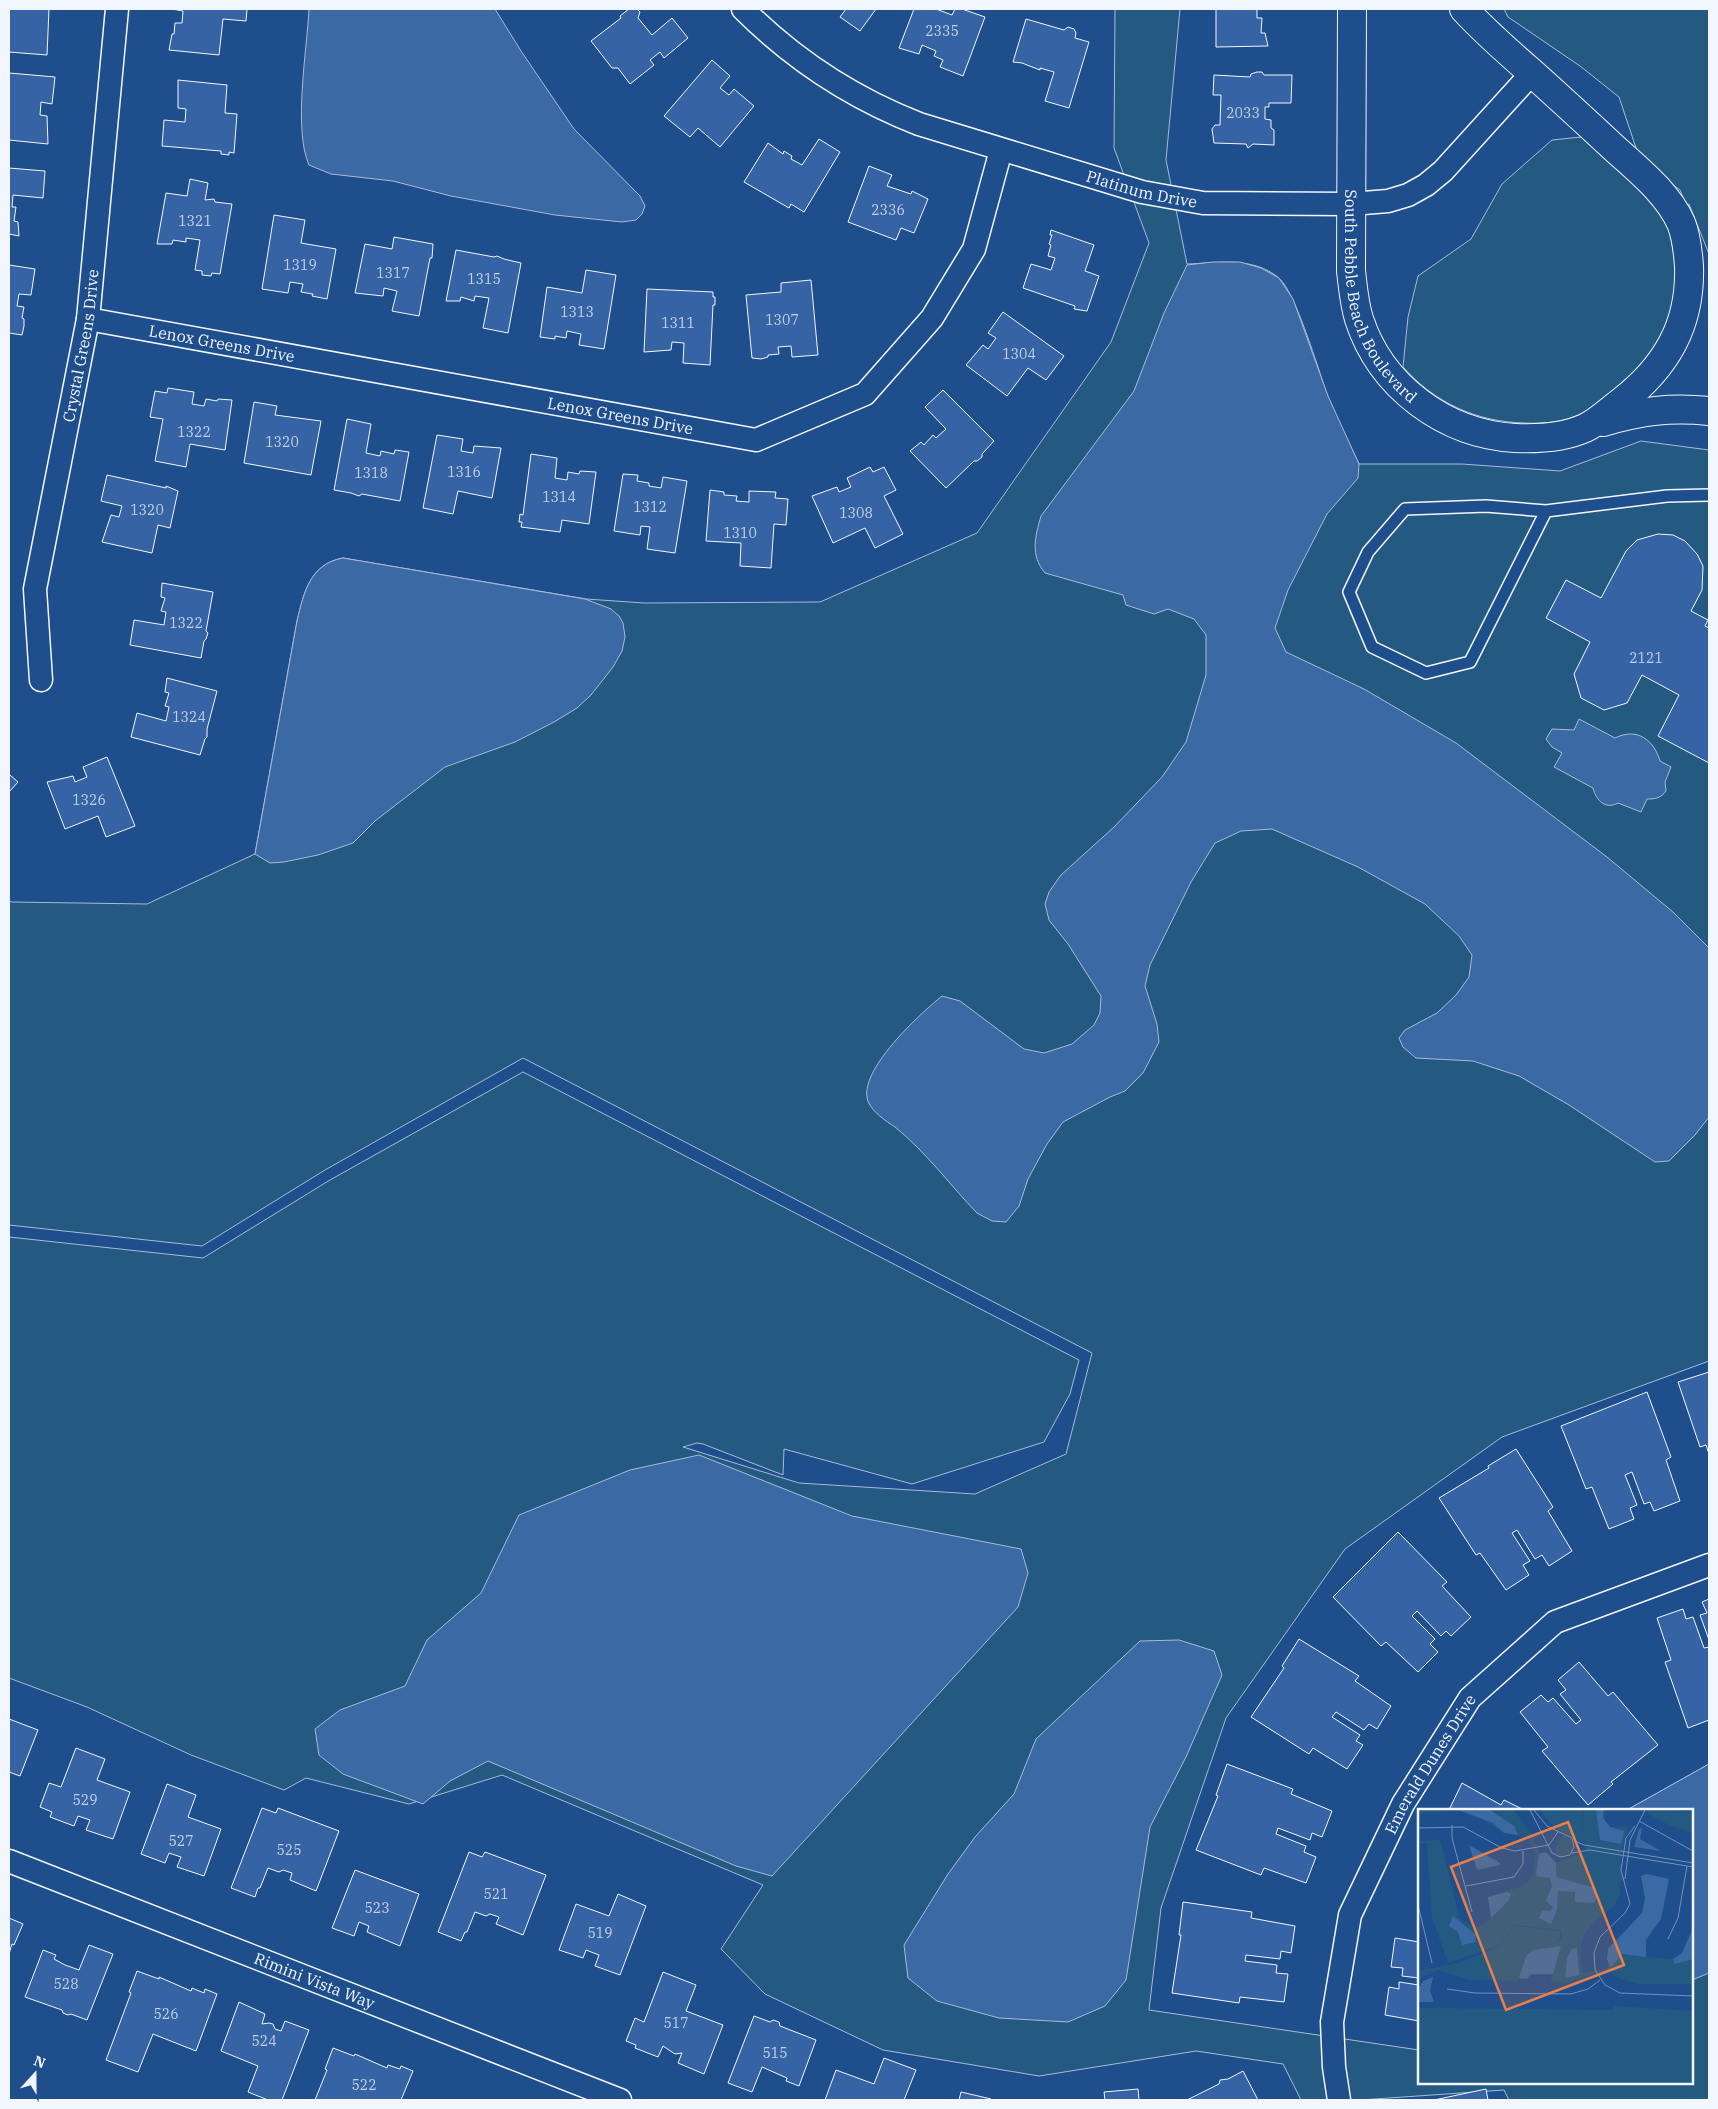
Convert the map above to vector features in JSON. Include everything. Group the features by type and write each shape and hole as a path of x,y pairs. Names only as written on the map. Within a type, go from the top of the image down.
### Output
{"street":[{"name":"Crystal Greens Drive","path":"41,680 35,589 88,319 117,9"},
{"name":"Platinum Drive","path":"742,9 782,46 805,64 866,102 919,124 1142,192 1182,201 1223,204 1351,204 1388,201 1408,195 1426,185 1443,171 1532,73"},
{"name":"South Pebble Beach Boulevard","path":"1352,9 1351,271 1354,296 1359,318 1375,355 1406,392 1442,418 1459,426 1493,435 1540,438 1651,410 1689,409 1709,411"},
{"name":"South Pebble Beach Boulevard","path":"1464,9 1494,39 1646,178 1671,206 1709,284"},
{"name":"Lenox Greens Drive","path":"88,319 756,440 864,394 932,318 974,249 1002,150"},
{"name":"South Pebble Beach Boulevard","path":"1585,428 1606,414 1641,385 1667,355 1684,314 1689,276 1688,258 1681,224"},
{"name":"Emerald Dunes Drive","path":"1339,2100 1334,2066 1332,2022 1350,1915 1403,1804 1470,1698 1555,1622 1709,1565"},
{"name":"Rimini Vista Way","path":"9,1861 620,2100"}],"lane":[{"path":"1546,511 1470,662 1426,673 1372,646 1349,592 1368,552 1405,509 1486,506 1546,511 1667,496 1709,495"}],"shaded area":[{"path":"309,9 495,9 574,129 640,196 645,206 642,214 636,220 622,222 555,215 451,196 393,181 331,174 309,165 304,150 301,111"},
{"path":"1115,9 1180,9 1166,160 1187,264 1234,262 1258,266 1279,278 1286,286 1306,332 1327,394 1359,464 1462,464 1560,471 1641,441 1709,450 1709,1361 1502,1437 1345,1549 1226,1718 1161,1908 1149,2010 1418,2050 1418,2084 1693,2084 1693,1809 1629,1809 1709,1764 1709,2100 1509,2100 1504,2090 1360,2100 1301,2100 1283,2064 1196,2051 1039,2076 883,2050 765,1994 721,1949 763,1885 502,1775 409,1804 306,1778 284,1790 191,1755 87,1707 9,1678 9,1237 203,1258 330,1180 523,1072 1079,1360 1070,1394 1044,1442 912,1484 784,1449 783,1475 703,1444 697,1443 683,1447 799,1483 975,1494 1066,1454 1092,1353 523,1058 325,1170 202,1246 9,1225 9,900 11,902 147,904 255,854 297,621 310,581 323,566 332,561 343,558 586,599 644,603 820,602 977,533 1111,342 1149,243 1114,148"},
{"path":"1504,9 1709,9 1709,254 1689,204 1686,205 1680,190 1636,148 1619,97 1580,66 1508,17"},
{"path":"1581,137 1642,193 1653,205 1670,232 1675,284 1672,311 1663,335 1652,354 1636,371 1593,407 1574,417 1546,423 1507,422 1490,419 1458,408 1429,391 1403,367 1408,317 1418,276 1471,239 1502,184 1552,140"},
{"path":"1213,262 1240,262 1261,268 1279,278 1293,299 1328,396 1359,464 1358,478 1327,514 1288,590 1275,628 1286,652 1364,689 1456,743 1607,857 1673,912 1709,948 1709,1117 1695,1135 1669,1161 1655,1162 1569,1105 1519,1076 1473,1061 1416,1058 1403,1047 1399,1038 1405,1030 1437,1013 1456,995 1469,977 1472,955 1459,936 1425,904 1358,867 1272,829 1241,831 1215,843 1191,882 1150,965 1145,986 1157,1024 1159,1042 1143,1073 1125,1091 1063,1122 1047,1144 1028,1179 1019,1206 1006,1222 992,1221 977,1213 917,1147 880,1116 870,1105 867,1089 872,1074 881,1059 906,1029 942,996 960,1001 1024,1049 1044,1053 1072,1044 1094,1025 1100,1013 1101,996 1068,944 1049,920 1045,904 1049,892 1061,875 1114,827 1162,777 1186,742 1206,675 1206,635 1194,619 1168,609 1154,614 1126,605 1123,595 1045,573 1037,559 1035,546 1037,531 1041,516 1134,391 1164,313 1187,265"},
{"path":"343,558 585,599 611,609 619,616 623,623 625,637 622,651 613,667 591,695 577,708 554,722 515,742 445,767 375,821 353,843 318,855 270,863 255,854 302,600 310,581 316,573 332,561"},
{"path":"1579,719 1615,738 1630,734 1637,735 1649,742 1654,747 1660,761 1671,767 1665,782 1666,791 1658,798 1647,799 1641,812 1618,803 1609,805 1602,803 1596,796 1593,788 1554,767 1562,753 1552,747 1546,739 1552,729 1574,730"},
{"path":"699,1455 852,1516 1021,1549 1028,1573 1018,1607 772,1876 736,1866 488,1761 450,1781 423,1804 343,1774 319,1755 315,1729 340,1710 405,1686 427,1640 481,1593 519,1515 630,1470"},
{"path":"1179,1640 1214,1651 1222,1675 1186,1757 1150,1827 1126,1980 1105,2006 1068,2022 999,2018 937,2001 908,1978 904,1945 948,1874 975,1837 1014,1794 1036,1739 1140,1641"},
{"path":"1709,1764 1709,1973 1693,1980 1693,1809 1629,1809"}],"building":[{"path":"9,9 49,9 47,55 9,52"},
{"path":"172,9 247,9 246,21 223,19 219,55 169,50 175,23 182,23 183,11"},
{"path":"629,9 637,9 640,12 638,18 652,35 672,18 688,38 664,58 660,52 650,60 654,65 630,84 618,68 612,68 591,41 621,18 620,16"},
{"path":"846,9 876,9 860,31 840,17"},
{"path":"914,9 936,9 952,15 955,9 962,9 985,17 963,76 940,67 943,60 934,56 936,51 922,45 919,54 899,48"},
{"path":"1216,9 1257,9 1257,18 1262,18 1261,33 1265,33 1268,46 1216,47"},
{"path":"1026,19 1064,30 1068,27 1074,29 1076,33 1075,38 1089,42 1069,108 1045,101 1054,72 1013,62"},
{"path":"712,60 730,76 720,88 729,95 734,89 754,106 720,147 698,128 690,137 664,116"},
{"path":"1262,72 1264,75 1292,75 1291,103 1269,103 1269,107 1265,107 1265,119 1271,120 1271,128 1274,130 1274,145 1253,144 1248,148 1246,144 1214,143 1212,129 1215,125 1220,125 1221,95 1213,95 1214,75 1250,77 1251,74"},
{"path":"9,73 55,77 52,104 41,102 40,115 47,116 48,144 9,140"},
{"path":"178,80 227,85 225,113 237,114 234,153 229,152 229,155 221,154 221,151 162,146 164,120 185,122 186,109 178,108"},
{"path":"819,139 840,152 804,212 791,204 789,208 744,182 768,143 783,154 784,151 792,156 791,159 802,165"},
{"path":"869,166 892,175 887,186 911,194 912,191 928,199 914,233 901,228 896,240 848,222"},
{"path":"9,168 45,171 43,198 13,195 12,207 16,207 14,221 18,222 19,236 9,234"},
{"path":"190,179 208,183 205,200 214,199 215,202 232,204 220,274 202,275 202,271 195,270 200,240 186,238 186,242 173,240 172,244 157,244 166,193 187,196"},
{"path":"274,215 305,220 301,243 336,249 327,299 301,292 303,284 290,282 288,293 262,289"},
{"path":"1051,230 1094,245 1085,271 1099,276 1087,311 1074,309 1075,306 1023,288 1031,264 1051,270 1055,258 1048,256 1051,245 1049,244 1052,235 1050,235"},
{"path":"394,237 433,244 432,258 430,258 419,316 392,311 397,291 384,288 383,296 355,293 365,244 392,249"},
{"path":"456,250 497,256 521,263 508,333 483,328 489,298 475,296 474,301 461,297 460,301 446,301"},
{"path":"9,265 35,269 31,295 19,294 17,306 24,307 22,335 9,333"},
{"path":"586,270 616,275 604,349 579,345 581,334 567,331 566,338 555,336 555,339 540,337 547,287 582,293"},
{"path":"811,280 818,355 792,357 791,346 778,347 779,354 768,355 768,357 761,359 752,358 746,295 781,292 781,283"},
{"path":"647,289 713,292 715,305 713,305 710,365 683,363 684,343 672,342 671,350 644,352"},
{"path":"1003,312 1064,356 1046,380 1028,368 1007,396 966,365 983,345 988,349 996,338 988,333"},
{"path":"168,388 194,392 192,404 204,406 206,399 217,401 218,399 232,400 225,450 190,444 186,467 155,461 163,419 150,417 155,391 167,393"},
{"path":"943,390 994,441 982,454 982,457 974,461 946,488 910,451 921,442 924,445 933,435 936,438 946,429 925,407"},
{"path":"254,402 277,406 275,415 321,421 311,475 244,463"},
{"path":"347,419 371,424 366,453 380,456 381,451 394,454 395,450 409,452 400,501 362,494 359,496 334,490"},
{"path":"437,435 463,439 461,451 473,453 474,446 501,448 492,498 458,491 453,514 423,508"},
{"path":"531,454 557,458 555,478 567,480 568,472 579,474 580,471 596,472 589,524 562,520 560,532 521,527 522,522 519,522 520,514 523,515"},
{"path":"870,467 873,472 884,467 896,490 884,496 903,534 875,548 865,528 833,543 812,496 837,487 839,492 851,487 847,478"},
{"path":"623,474 638,475 637,481 661,488 663,477 687,481 675,553 647,549 650,527 641,526 640,535 614,531"},
{"path":"107,475 166,488 166,486 178,491 170,528 158,525 152,553 102,542 111,515 119,517 122,506 101,501"},
{"path":"710,490 724,492 724,495 737,496 736,501 749,502 749,491 776,492 775,498 788,499 786,525 774,524 771,568 740,566 741,543 706,541"},
{"path":"1658,534 1673,535 1685,541 1697,554 1703,566 1702,590 1691,611 1708,620 1705,626 1709,628 1709,763 1658,736 1679,695 1642,675 1627,703 1604,710 1581,698 1574,674 1590,642 1546,618 1566,580 1601,598 1626,551 1637,540"},
{"path":"162,583 213,592 206,631 208,633 204,641 201,658 130,645 134,620 164,625 166,612 161,611 165,598 161,597"},
{"path":"167,678 217,691 207,729 207,737 200,755 131,737 137,713 166,721 169,707 165,706 169,693 165,692"},
{"path":"107,757 135,826 106,837 98,816 65,829 47,782 73,776 75,782 87,777 83,767"},
{"path":"9,776 18,782 9,792"},
{"path":"1709,1372 1709,1454 1706,1445 1700,1447 1678,1382"},
{"path":"1647,1392 1671,1457 1666,1460 1680,1501 1654,1511 1650,1502 1644,1504 1632,1472 1625,1475 1637,1505 1630,1508 1634,1519 1609,1529 1592,1487 1586,1489 1561,1426"},
{"path":"1516,1449 1553,1507 1548,1511 1572,1551 1549,1566 1542,1555 1535,1559 1517,1530 1512,1533 1530,1561 1523,1565 1529,1575 1506,1590 1480,1553 1476,1555 1439,1498 1489,1468 1488,1466"},
{"path":"1398,1532 1447,1582 1442,1586 1471,1617 1451,1636 1446,1631 1441,1636 1417,1611 1412,1616 1435,1639 1430,1644 1438,1652 1418,1672 1386,1642 1381,1646 1333,1597"},
{"path":"1709,1599 1709,1640 1700,1615 1707,1613 1702,1602"},
{"path":"1683,1609 1686,1619 1693,1617 1704,1648 1709,1647 1709,1720 1688,1728 1665,1662 1671,1660 1657,1618"},
{"path":"1299,1639 1359,1676 1355,1681 1391,1706 1377,1729 1369,1724 1364,1730 1336,1712 1332,1717 1360,1735 1356,1741 1363,1745 1347,1769 1313,1748 1309,1754 1251,1717 1284,1668 1282,1666"},
{"path":"1579,1662 1608,1696 1613,1692 1658,1745 1611,1782 1613,1784 1588,1805 1542,1751 1548,1747 1520,1712 1541,1695 1548,1702 1553,1698 1576,1724 1581,1720 1560,1694 1566,1690 1558,1680"},
{"path":"9,1719 38,1730 20,1776 9,1772"},
{"path":"76,1748 105,1759 97,1780 130,1792 113,1839 86,1830 90,1820 78,1816 74,1826 50,1817 52,1812 40,1807 49,1783 61,1787"},
{"path":"1227,1764 1293,1789 1291,1794 1332,1811 1322,1837 1312,1833 1310,1840 1278,1828 1276,1834 1306,1846 1304,1852 1316,1857 1306,1883 1264,1868 1261,1875 1196,1850 1218,1796 1216,1795"},
{"path":"1462,1783 1501,1805 1504,1800 1522,1809 1449,1809"},
{"path":"167,1784 196,1795 188,1817 221,1829 204,1876 177,1867 181,1857 169,1853 165,1863 141,1854"},
{"path":"262,1808 276,1813 278,1808 339,1831 316,1891 290,1880 292,1873 283,1870 279,1872 268,1868 255,1897 231,1888"},
{"path":"469,1852 482,1857 485,1852 546,1875 523,1935 496,1924 499,1917 490,1914 486,1916 475,1912 461,1941 438,1932"},
{"path":"355,1870 419,1894 400,1946 367,1932 369,1926 359,1922 354,1936 332,1928"},
{"path":"618,1894 646,1906 620,1975 595,1966 599,1955 586,1950 583,1958 559,1950 576,1904 609,1916"},
{"path":"1183,1902 1252,1912 1251,1918 1295,1926 1291,1953 1281,1951 1280,1959 1246,1955 1245,1961 1277,1965 1276,1973 1288,1974 1284,2002 1240,1997 1239,2003 1172,1993 1181,1935 1179,1935"},
{"path":"9,1918 23,1924 14,1945 12,1944 9,1954"},
{"path":"1395,1938 1418,1942 1418,1978 1402,1976 1403,1968 1391,1967"},
{"path":"89,1945 113,1954 87,2020 71,2014 68,2015 63,2013 62,2010 25,1997 43,1950 56,1955 54,1959 79,1970"},
{"path":"137,1971 159,1979 159,1977 191,1991 192,1988 204,1993 205,1989 217,1994 196,2051 153,2034 138,2072 106,2060 131,1993 129,1992"},
{"path":"663,1972 696,1985 686,2011 723,2025 704,2074 678,2063 682,2053 675,2054 663,2046 658,2057 635,2048 636,2045 626,2041 635,2018 644,2022"},
{"path":"1399,1982 1418,1985 1418,2021 1385,2015 1389,1987 1399,1989"},
{"path":"239,2002 265,2014 262,2024 273,2024 275,2029 281,2031 285,2021 309,2030 282,2100 268,2100 248,2092 258,2066 221,2051"},
{"path":"754,2016 770,2022 773,2020 779,2022 780,2026 816,2040 799,2086 786,2081 787,2078 762,2067 752,2092 728,2083"},
{"path":"333,2048 354,2056 355,2054 387,2068 388,2065 400,2069 401,2066 413,2071 401,2100 315,2100 327,2070 325,2069"},
{"path":"884,2058 916,2070 904,2100 825,2100 836,2070 874,2084"},
{"path":"1243,2071 1258,2100 1187,2100 1219,2084 1220,2080 1228,2079"},
{"path":"1138,2089 1139,2100 1105,2100 1104,2092"},
{"path":"1486,2089 1488,2100 1434,2100"},
{"path":"961,2092 991,2099 991,2100 959,2100"}]}
